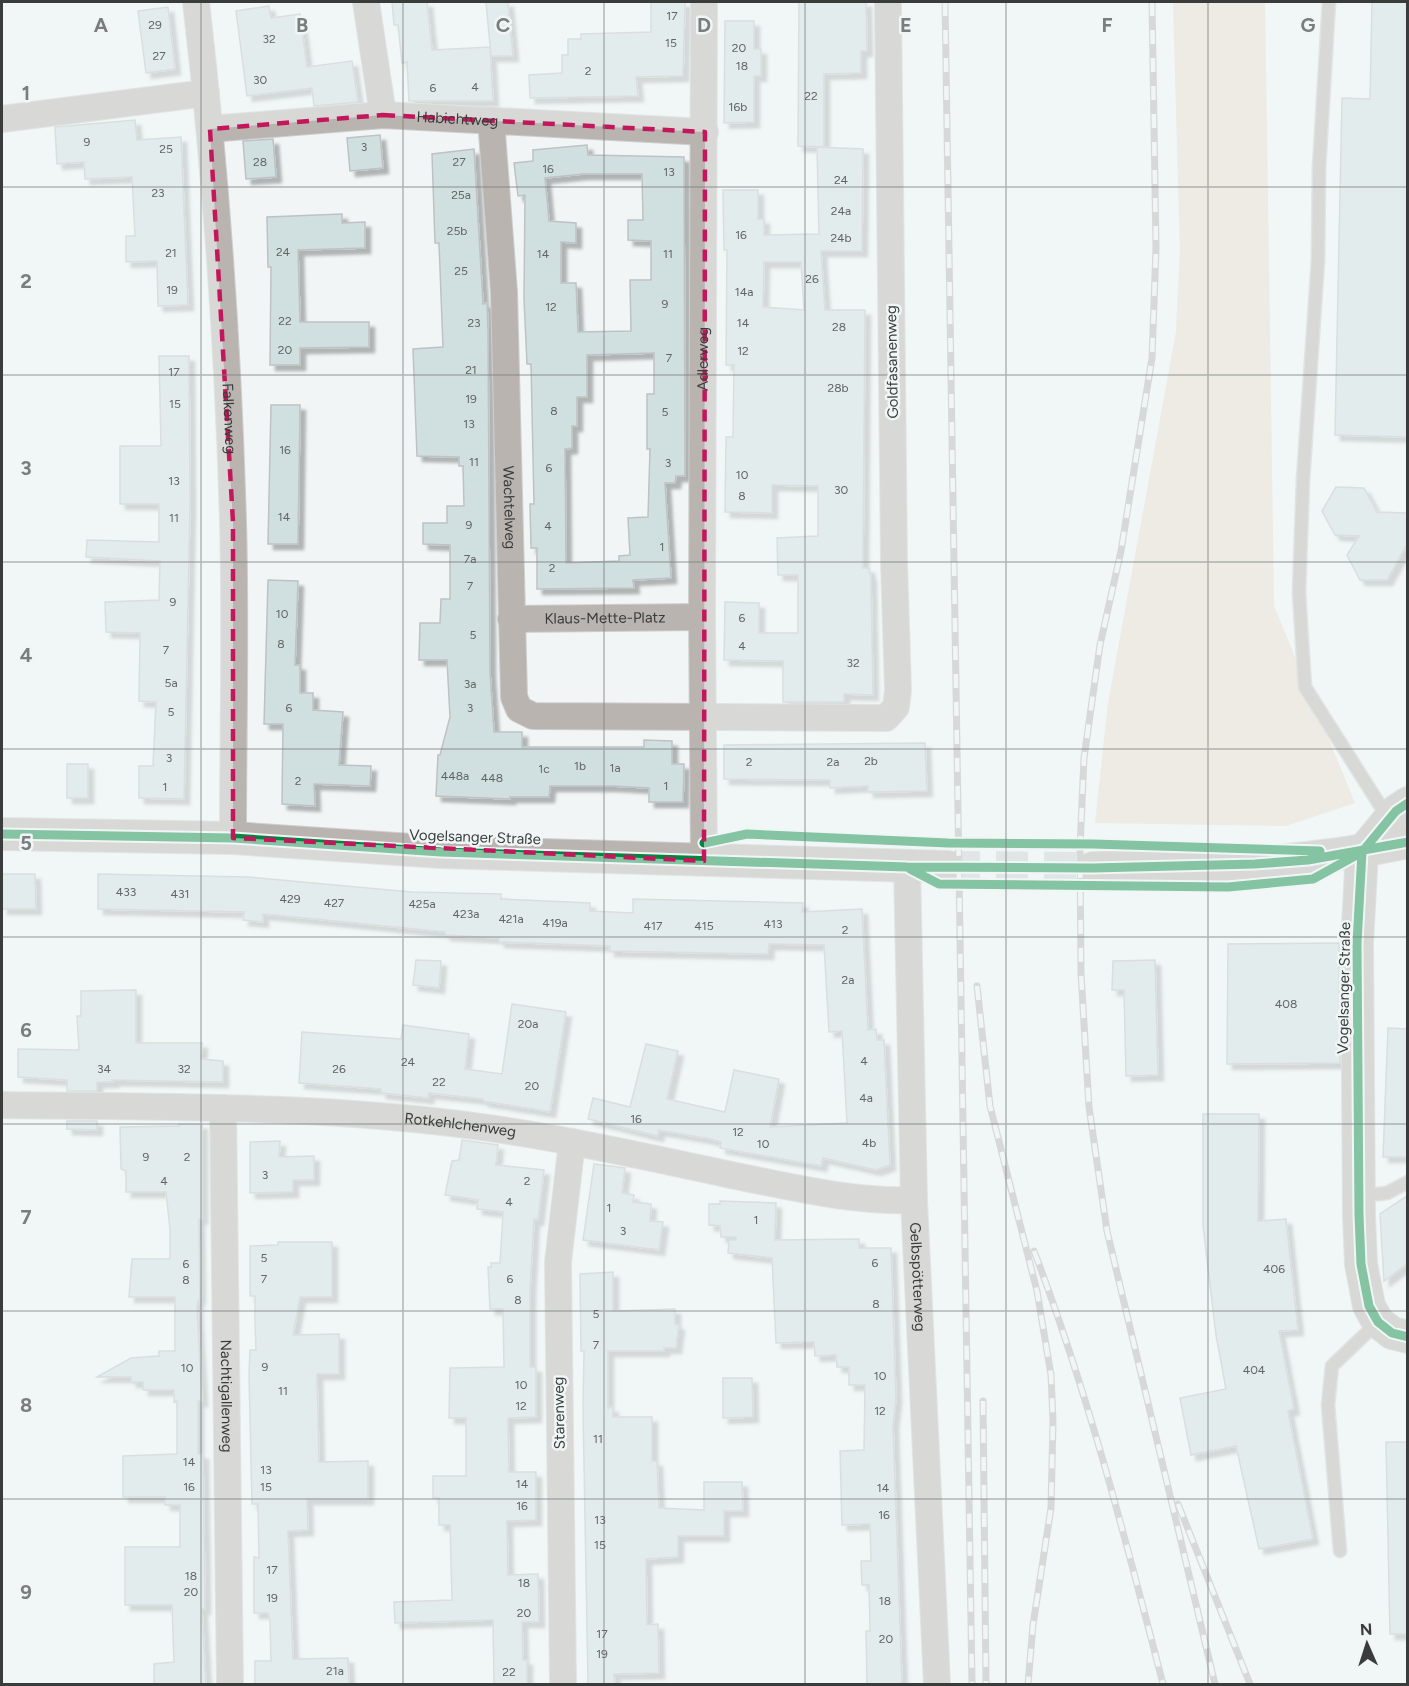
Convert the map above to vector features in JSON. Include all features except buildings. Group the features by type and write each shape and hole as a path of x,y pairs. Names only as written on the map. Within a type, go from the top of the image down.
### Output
{"street":[{"name":"Falkenweg","path":"196,2 210,129 222,290 233,522 233,838"},
{"path":"366,2 383,115"},
{"name":"Adlerweg","path":"704,2 702,617 704,861"},
{"name":"Goldfasanenweg","path":"702,715 886,718 896,707 898,690 894,563 888,2"},
{"path":"2,118 206,93"},
{"name":"Habichtweg","path":"210,129 383,115 705,132"},
{"name":"Wachtelweg","path":"491,120 504,292 514,697 519,709 533,716 702,715"},
{"name":"Klaus-Mette-Platz","path":"511,619 702,617"},
{"path":"1093,868 1255,864 1362,852 1401,821"},
{"name":"Vogelsanger Straße","path":"2,834 233,838 441,852 948,867"},
{"name":"Vogelsanger Straße","path":"1362,852 1357,943 1361,1264 1369,1306 1378,1322"},
{"name":"Gelbspötterweg","path":"906,867 914,1200 937,1684"},
{"name":"Rotkehlchenweg","path":"2,1105 223,1108 369,1113 482,1127 572,1142 852,1199 914,1200"},
{"name":"Nachtigallenweg","path":"223,1108 230,1684"},
{"name":"Starenweg","path":"563,1684 558,1262 572,1142"},
{"path":"1378,1322 1392,1333 1407,1337"}],"lane":[{"path":"1329,2 1320,157 1318,260 1304,468 1299,592 1305,687 1401,821"},
{"path":"1359,1196 1387,1193 1407,1182"},
{"path":"1340,1551 1328,1405 1332,1366 1378,1322"}],"highlighted area":[{"path":"383,115 705,132 704,861 233,838 233,522 210,129"}],"shaded area":[{"path":"1173,2 1265,2 1274,606 1355,803 1286,826 1095,823 1108,703 1176,332 1180,250"}],"tunnel":[{"path":"948,867 1093,868"}],"railway":[{"path":"945,2 972,1684"},
{"path":"1152,2 1156,248 1152,358 1121,551 1100,645 1084,758 1080,848 1081,973 1089,1107 1107,1231 1215,1684"},
{"path":"977,986 990,1106 1037,1291 1051,1375 1053,1421 1051,1508 1033,1625 1028,1684"},
{"path":"1034,1251 1089,1412 1163,1684"},
{"path":"983,1401 986,1684"},
{"path":"1178,1504 1250,1684"}],"cycle path":[{"path":"910,869 939,884 1228,887 1313,879 1362,852 1396,811 1408,803"},
{"path":"2,834 233,838 441,852 907,867 1093,868 1255,864 1308,860 1408,842"},
{"path":"704,843 747,834 948,843 1093,844 1320,851"},
{"path":"1362,852 1357,943 1361,1264 1369,1306 1378,1322 1392,1333 1408,1337"}]}
